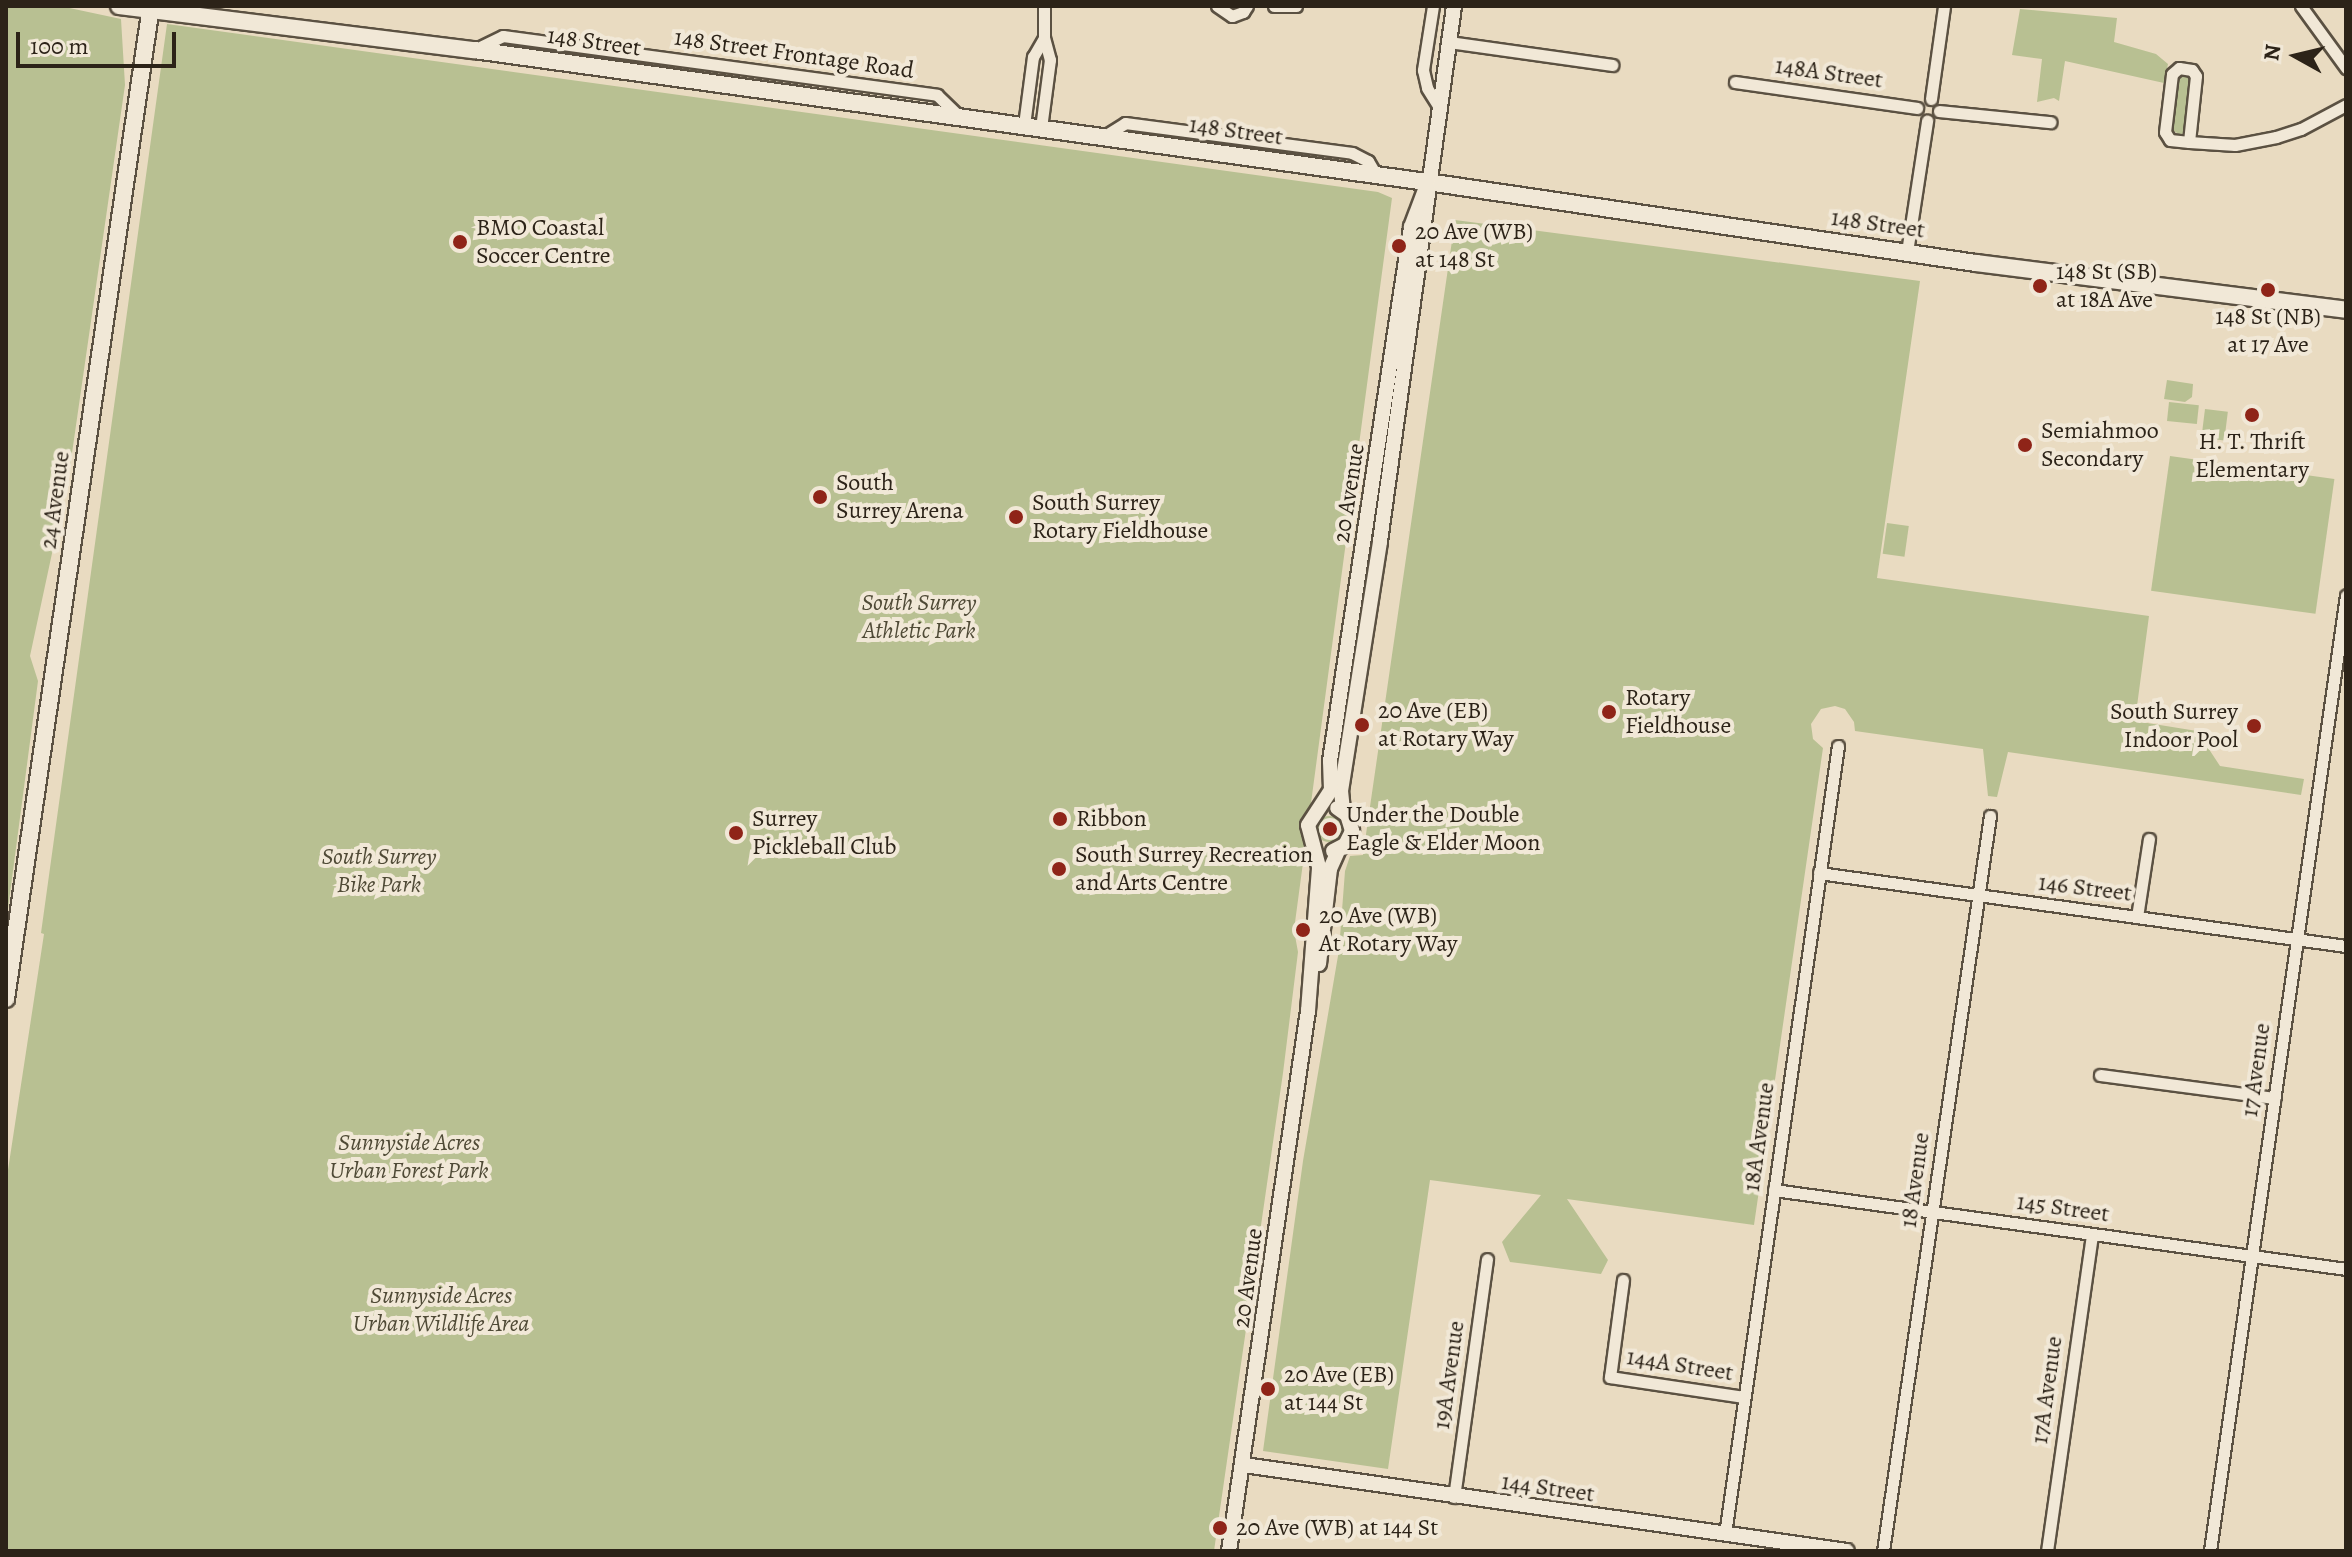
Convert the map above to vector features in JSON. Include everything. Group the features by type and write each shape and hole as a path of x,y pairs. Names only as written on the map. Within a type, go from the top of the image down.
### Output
{"main road":[{"name":"148 Street","path":"119,6 151,7 474,50 1428,182 1907,252 2346,310"},
{"name":"24 Avenue","path":"6,999 151,7"}],"street":[{"path":"1033,127 1050,60 1044,38 1044,6"},
{"path":"1217,6 1232,16 1243,12 1247,6"},
{"path":"1274,6 1296,6"},
{"path":"1433,6 1423,70 1427,88 1439,107"},
{"name":"20 Avenue","path":"1343,810 1341,791 1422,247 1428,182 1454,6"},
{"path":"1939,111 1931,99 1944,6"},
{"path":"2301,6 2346,68"},
{"path":"1033,127 1033,57 1044,38"},
{"path":"1449,42 1612,65"},
{"path":"2189,142 2196,76 2192,70 2179,68 2172,74 2165,132 2170,140 2189,142 2235,145 2276,137 2301,129 2346,105"},
{"name":"148A Street","path":"1735,82 1917,108"},
{"path":"1931,99 1921,101 1917,108 1919,117 1927,121 1936,118 1939,111"},
{"path":"1939,111 2050,122"},
{"path":"1907,252 1927,121"},
{"name":"20 Avenue","path":"1317,810 1331,790 1330,761 1411,227 1428,182"},
{"name":"17 Avenue","path":"2210,1551 2343,637 2346,596"},
{"name":"18A Avenue","path":"1725,1534 1838,746"},
{"path":"1324,806 1343,810 1352,823 1352,831 1339,849 1325,851 1311,842 1308,825 1317,810 1324,806"},
{"name":"18 Avenue","path":"1883,1551 1990,816"},
{"path":"2137,917 2149,839"},
{"name":"20 Avenue","path":"1229,1551 1308,1011 1319,867 1311,842"},
{"name":"20 Avenue","path":"1308,1011 1314,998 1330,869 1339,849"},
{"name":"146 Street","path":"1819,873 2346,946"},
{"path":"2100,1075 2274,1098"},
{"name":"145 Street","path":"1774,1190 2346,1269"},
{"name":"17A Avenue","path":"2047,1551 2092,1234"},
{"name":"19A Avenue","path":"1454,1497 1487,1259"},
{"name":"144A Street","path":"1623,1280 1610,1377 1744,1397"},
{"name":"144 Street","path":"1244,1465 1847,1551"}],"green space":[{"path":"6,6 60,6 121,19 125,85 69,474 30,656 38,681 6,924"},
{"path":"2020,9 2117,18 2114,42 2156,54 2168,64 2164,83 2065,61 2059,101 2054,98 2037,102 2042,59 2012,55"},
{"path":"167,24 1378,192 1392,198 1294,930 1298,952 1283,1073 1214,1551 6,1551 6,1183 44,934 41,933"},
{"path":"2179,72 2192,74 2185,132 2180,135 2171,129"},
{"path":"1455,220 1920,281 1877,578 2149,616 2135,721 2197,731 2220,766 2304,779 2301,795 2008,752 1997,797 1988,796 1983,749 1855,731 1854,722 1845,709 1835,706 1821,709 1811,724 1813,739 1823,748 1754,1225 1567,1199 1608,1260 1601,1274 1510,1262 1502,1242 1541,1195 1430,1180 1388,1469 1263,1451 1303,1161 1339,950 1345,871 1350,856 1363,855"},
{"path":"2167,380 2193,384 2192,397 2185,402 2164,399"},
{"path":"2169,402 2199,405 2197,424 2167,421"},
{"path":"2205,409 2228,412 2224,441 2201,438"},
{"path":"2170,456 2334,479 2315,614 2151,591"},
{"path":"1887,523 1909,526 1904,557 1883,554"},
{"path":"1329,816 1339,819 1342,829 1339,839 1329,842 1319,839 1316,829 1319,819"}],"place":[{"name":"BMO Coastal Soccer Centre","path":"460,242"},
{"name":"20 Ave (WB) at 148 St","path":"1399,246"},
{"name":"148 St (SB) at 18A Ave","path":"2040,286"},
{"name":"148 St (NB) at 17 Ave","path":"2268,290"},
{"name":"H. T. Thrift Elementary","path":"2252,415"},
{"name":"Semiahmoo Secondary","path":"2025,445"},
{"name":"South Surrey Arena","path":"820,497"},
{"name":"South Surrey Rotary Fieldhouse","path":"1016,517"},
{"name":"Rotary Fieldhouse","path":"1609,712"},
{"name":"20 Ave (EB) at Rotary Way","path":"1362,725"},
{"name":"South Surrey Indoor Pool","path":"2254,726"},
{"name":"Ribbon","path":"1060,819"},
{"name":"Under the Double Eagle & Elder Moon","path":"1330,829"},
{"name":"Surrey Pickleball Club","path":"736,833"},
{"name":"South Surrey Recreation and Arts Centre","path":"1059,869"},
{"name":"20 Ave (WB) At Rotary Way","path":"1303,930"},
{"name":"20 Ave (EB) at 144 St","path":"1268,1389"},
{"name":"20 Ave (WB) at 144 St","path":"1220,1528"}],"park label":[{"name":"South Surrey Athletic Park","path":"919,617"},
{"name":"South Surrey Bike Park","path":"379,871"},
{"name":"Sunnyside Acres Urban Forest Park","path":"409,1157"},
{"name":"Sunnyside Acres Urban Wildlife Area","path":"441,1310"}]}
